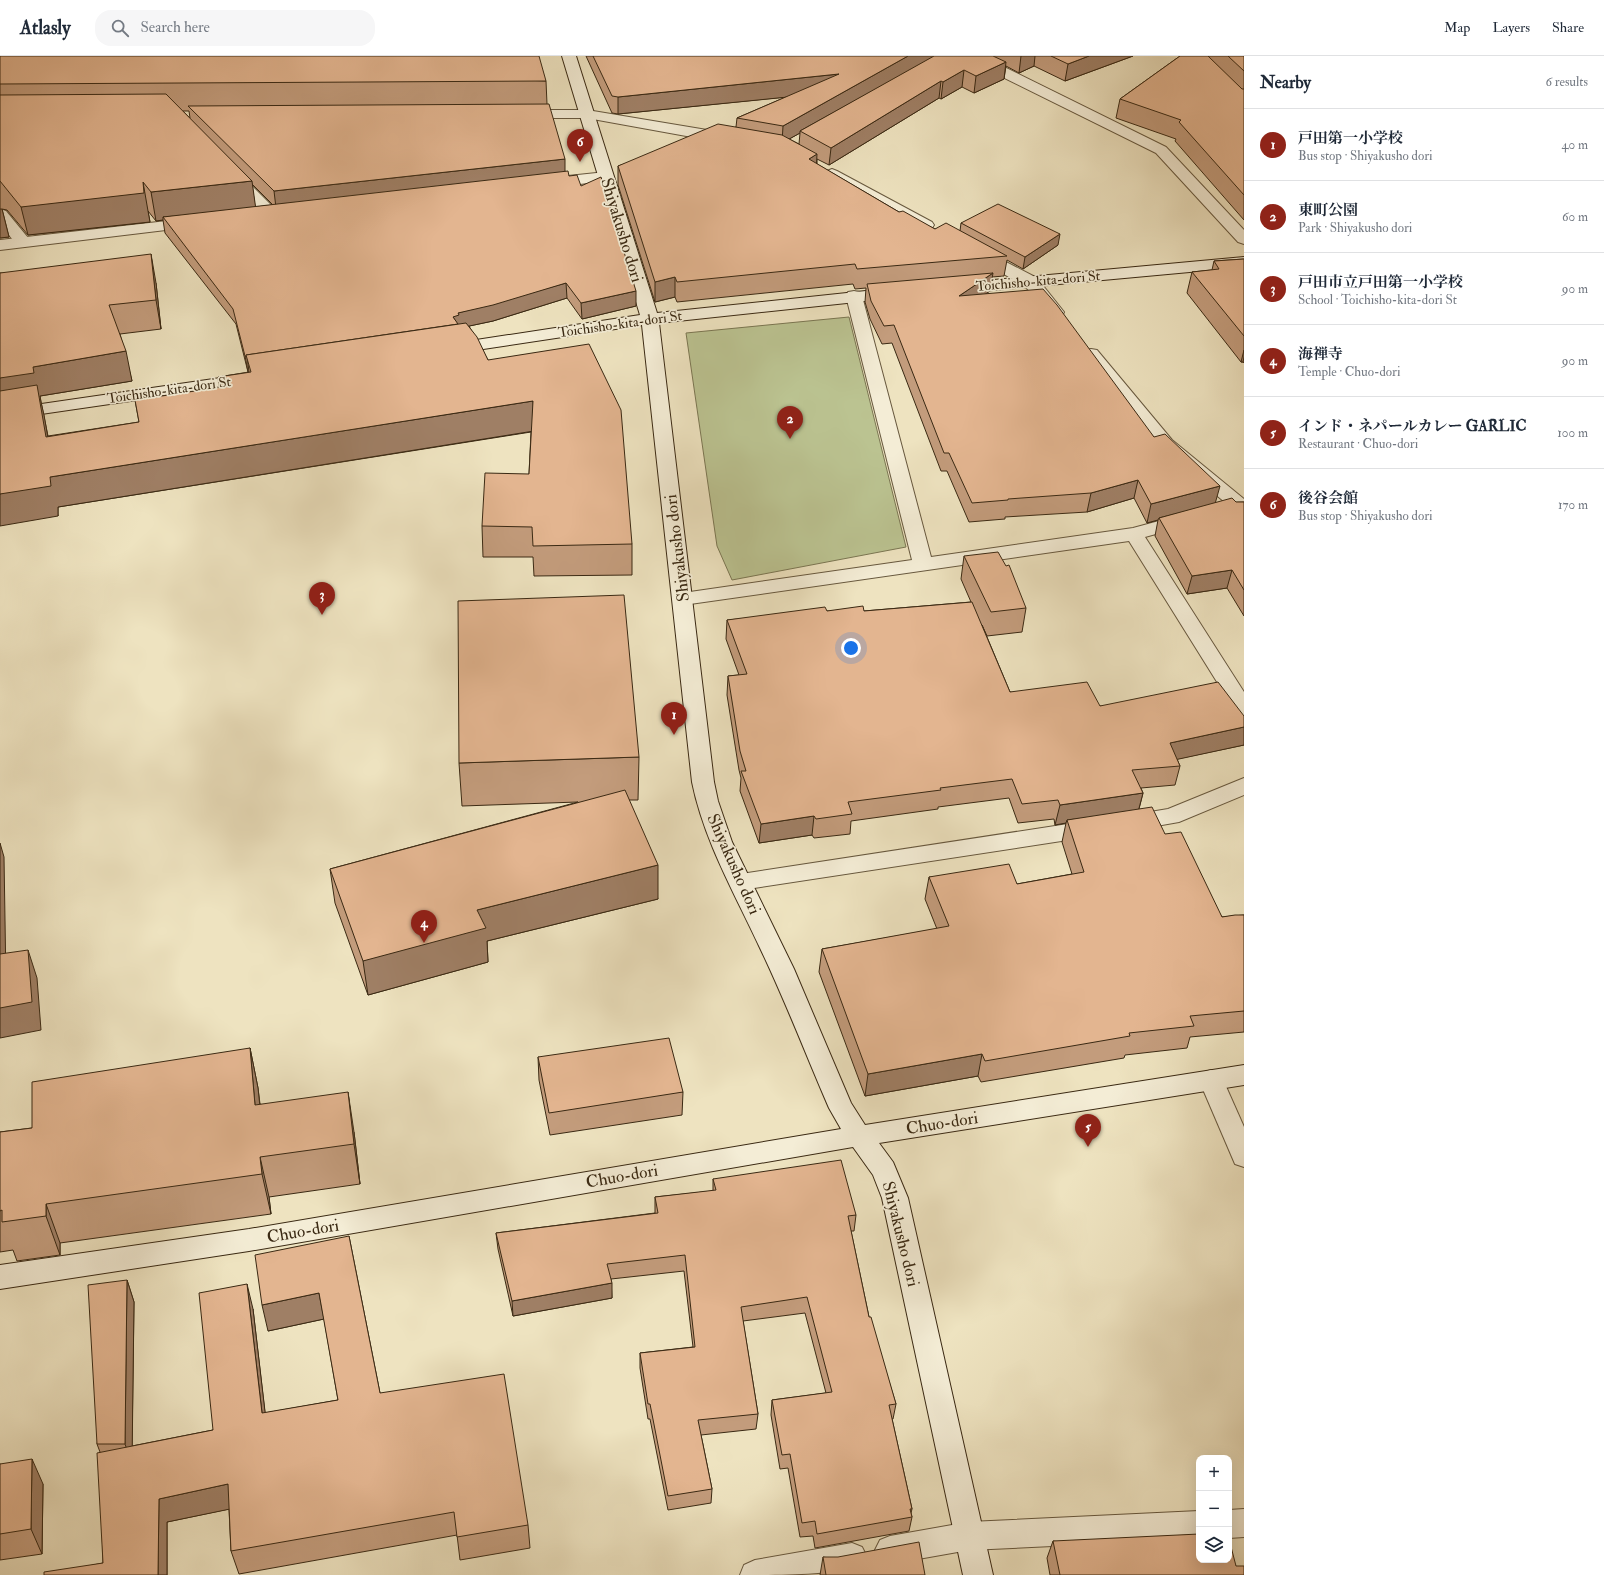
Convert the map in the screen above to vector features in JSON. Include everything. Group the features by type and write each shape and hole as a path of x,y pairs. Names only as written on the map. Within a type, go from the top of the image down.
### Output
{"street":[{"name":"Shiyakusho dori","path":"569,56 650,319 703,782 707,801 721,842 782,969 842,1108 859,1136 884,1170 895,1198 978,1575"},
{"path":"971,56 1161,150 1244,240"},
{"path":"508,114 587,114 739,141"},
{"path":"223,165 271,214"},
{"path":"820,168 939,232"},
{"path":"536,185 606,177"},
{"path":"0,214 23,242"},
{"path":"0,245 209,222"},
{"path":"968,248 1031,282 1066,324"},
{"name":"Toichisho-kita-dori St","path":"946,289 1244,262"},
{"name":"Toichisho-kita-dori St","path":"431,352 650,319 854,296 908,292"},
{"path":"854,296 923,564"},
{"path":"1081,342 1166,444 1242,504"},
{"name":"Toichisho-kita-dori St","path":"0,415 266,376"},
{"path":"683,599 1134,534 1242,504"},
{"path":"1134,534 1244,708"},
{"path":"741,882 1171,816 1244,786"},
{"name":"Chuo-dori","path":"0,1277 249,1240 859,1136 1244,1074"},
{"path":"1211,1080 1244,1156"},
{"path":"1232,1524 1244,1523"},
{"path":"755,1575 970,1536 1196,1525"}],"green space":[{"path":"849,317 906,547 732,580 717,546 686,333"}],"building":[{"path":"0,56 539,56 546,81 0,84"},
{"path":"593,56 908,56 783,126 737,118 839,74 618,97 612,96"},
{"path":"934,56 993,56 1006,62 976,76 964,70 943,82 941,81 831,148 800,131"},
{"path":"1051,56 1089,56 1068,64"},
{"path":"1180,56 1208,56 1242,89 1244,89 1244,195 1179,122 1181,120 1120,99"},
{"path":"1228,56 1244,56 1244,71"},
{"path":"166,94 252,181 151,192 143,182 144,193 21,207 0,181 0,95"},
{"path":"549,104 565,159 274,191 188,106"},
{"path":"718,124 782,135 817,154 809,159 899,212 903,211 935,229 946,223 1007,256 857,269 855,264 677,282 675,277 655,282 618,166"},
{"path":"568,171 569,176 577,175 581,186 601,177 636,291 581,303 566,283 493,305 458,313 459,315 453,317 458,324 246,355 247,356 245,356 233,309 163,217"},
{"path":"998,204 1060,234 1025,257 961,223"},
{"path":"151,254 156,300 109,305 126,351 33,367 34,373 0,378 0,273"},
{"path":"1244,259 1244,336 1192,272 1219,269 1214,261"},
{"path":"993,273 959,296 1043,289 1057,305 1154,437 1165,434 1220,486 1151,504 1138,480 1091,493 972,503 949,453 944,453 894,325 884,326 871,301 867,284"},
{"path":"466,323 477,337 488,360 589,344 621,410 632,544 533,546 532,527 482,526 485,473 529,474 533,401 50,477 51,486 0,494 0,391 37,385 46,437 139,422 135,400 222,387 218,377 251,372 246,355"},
{"path":"1232,498 1236,502 1244,502 1244,590 1232,570 1192,576 1159,518"},
{"path":"998,552 1006,566 1009,565 1026,608 991,612 964,556"},
{"path":"624,595 639,757 459,763 458,601"},
{"path":"972,602 1010,692 1087,682 1100,706 1218,682 1244,716 1244,727 1170,743 1180,766 1132,770 1143,793 1060,805 1058,800 1022,804 1012,779 848,802 852,814 816,819 814,816 761,824 741,771 746,771 740,751 728,676 747,674 727,620 825,607 827,611 863,606 864,611"},
{"path":"625,790 658,865 477,910 486,928 363,961 330,869"},
{"path":"1152,807 1165,834 1181,832 1222,917 1244,915 1244,1011 1190,1016 1194,1026 1129,1033 1130,1036 985,1061 982,1054 868,1074 822,949 949,926 929,877 1009,864 1017,884 1084,872 1067,820"},
{"path":"28,950 32,1002 0,1008 0,954"},
{"path":"669,1038 683,1092 549,1113 538,1057"},
{"path":"250,1048 255,1105 348,1092 354,1144 260,1157 262,1174 46,1204 46,1216 2,1222 2,1210 0,1211 0,1132 32,1128 32,1082"},
{"path":"841,1160 856,1215 848,1216 869,1317 871,1317 896,1404 889,1405 912,1509 910,1509 912,1517 817,1534 815,1521 802,1523 790,1454 782,1455 772,1400 832,1392 807,1297 741,1307 758,1414 698,1420 712,1489 668,1496 650,1404 648,1404 640,1353 695,1347 685,1255 607,1264 612,1283 512,1301 496,1233 658,1213 655,1197 716,1190 713,1179"},
{"path":"349,1236 380,1393 504,1374 528,1525 457,1537 454,1512 231,1551 228,1484 159,1499 158,1575 44,1575 44,1572 103,1563 97,1453 213,1430 199,1293 247,1284 262,1413 338,1400 319,1293 262,1305 255,1255"},
{"path":"127,1280 125,1444 97,1444 88,1285"},
{"path":"32,1459 31,1529 0,1534 0,1464"},
{"path":"1196,1534 1196,1563 1232,1563 1232,1551 1236,1566 1244,1566 1244,1575 1060,1575 1053,1541"},
{"path":"919,1542 925,1575 826,1575 823,1557 838,1557"}],"place":[{"name":"後谷会館","path":"580,162"},
{"name":"東町公園","path":"790,439"},
{"name":"戸田市立戸田第一小学校","path":"322,615"},
{"name":"戸田第一小学校","path":"674,735"},
{"name":"海禅寺","path":"424,943"},
{"name":"インド・ネパールカレー GARLIC","path":"1088,1147"}]}
